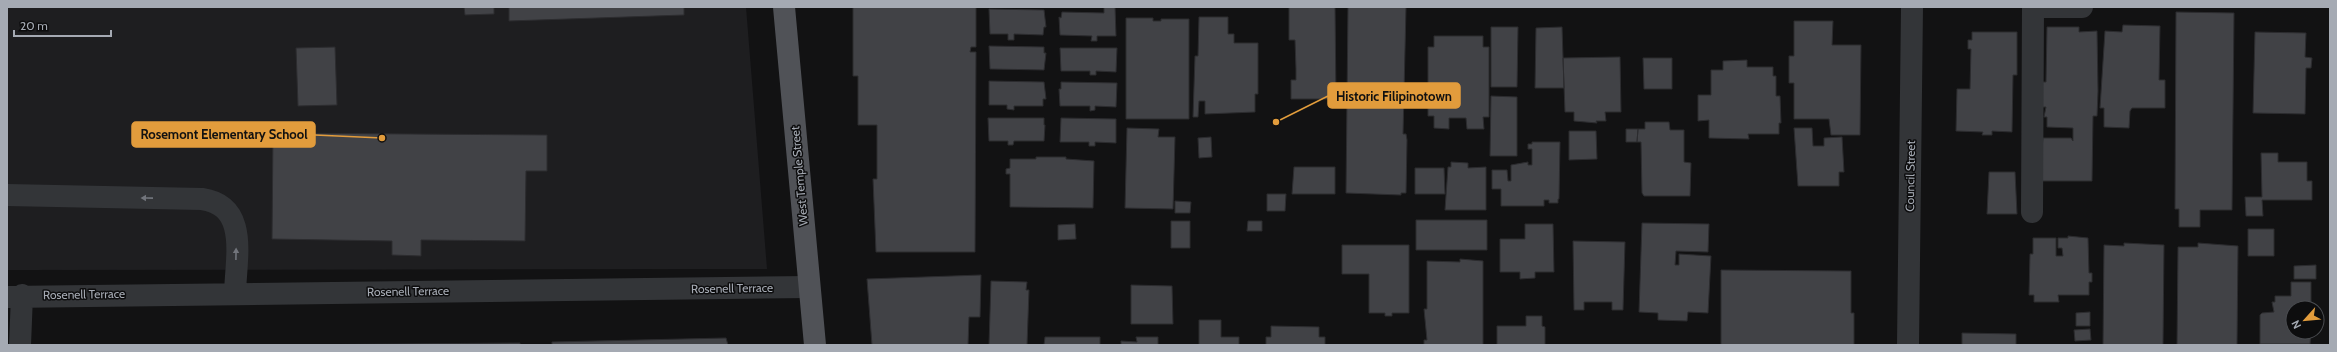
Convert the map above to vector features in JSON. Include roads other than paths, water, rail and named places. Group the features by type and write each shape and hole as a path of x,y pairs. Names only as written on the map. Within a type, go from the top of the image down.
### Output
{"main road":[{"name":"West Temple Street","path":"784,7 815,345"}],"street":[{"name":"Council Street","path":"1908,345 1912,7"},
{"path":"2032,212 2033,7"},
{"path":"2042,7 2082,7"},
{"path":"7,195 211,200 223,205 232,215 237,232 235,293"},
{"name":"Rosenell Terrace","path":"15,296 809,287"},
{"path":"15,296 20,345"}],"place":[{"name":"Historic Filipinotown","path":"1276,122"},
{"name":"Rosemont Elementary School","path":"382,138"}]}
